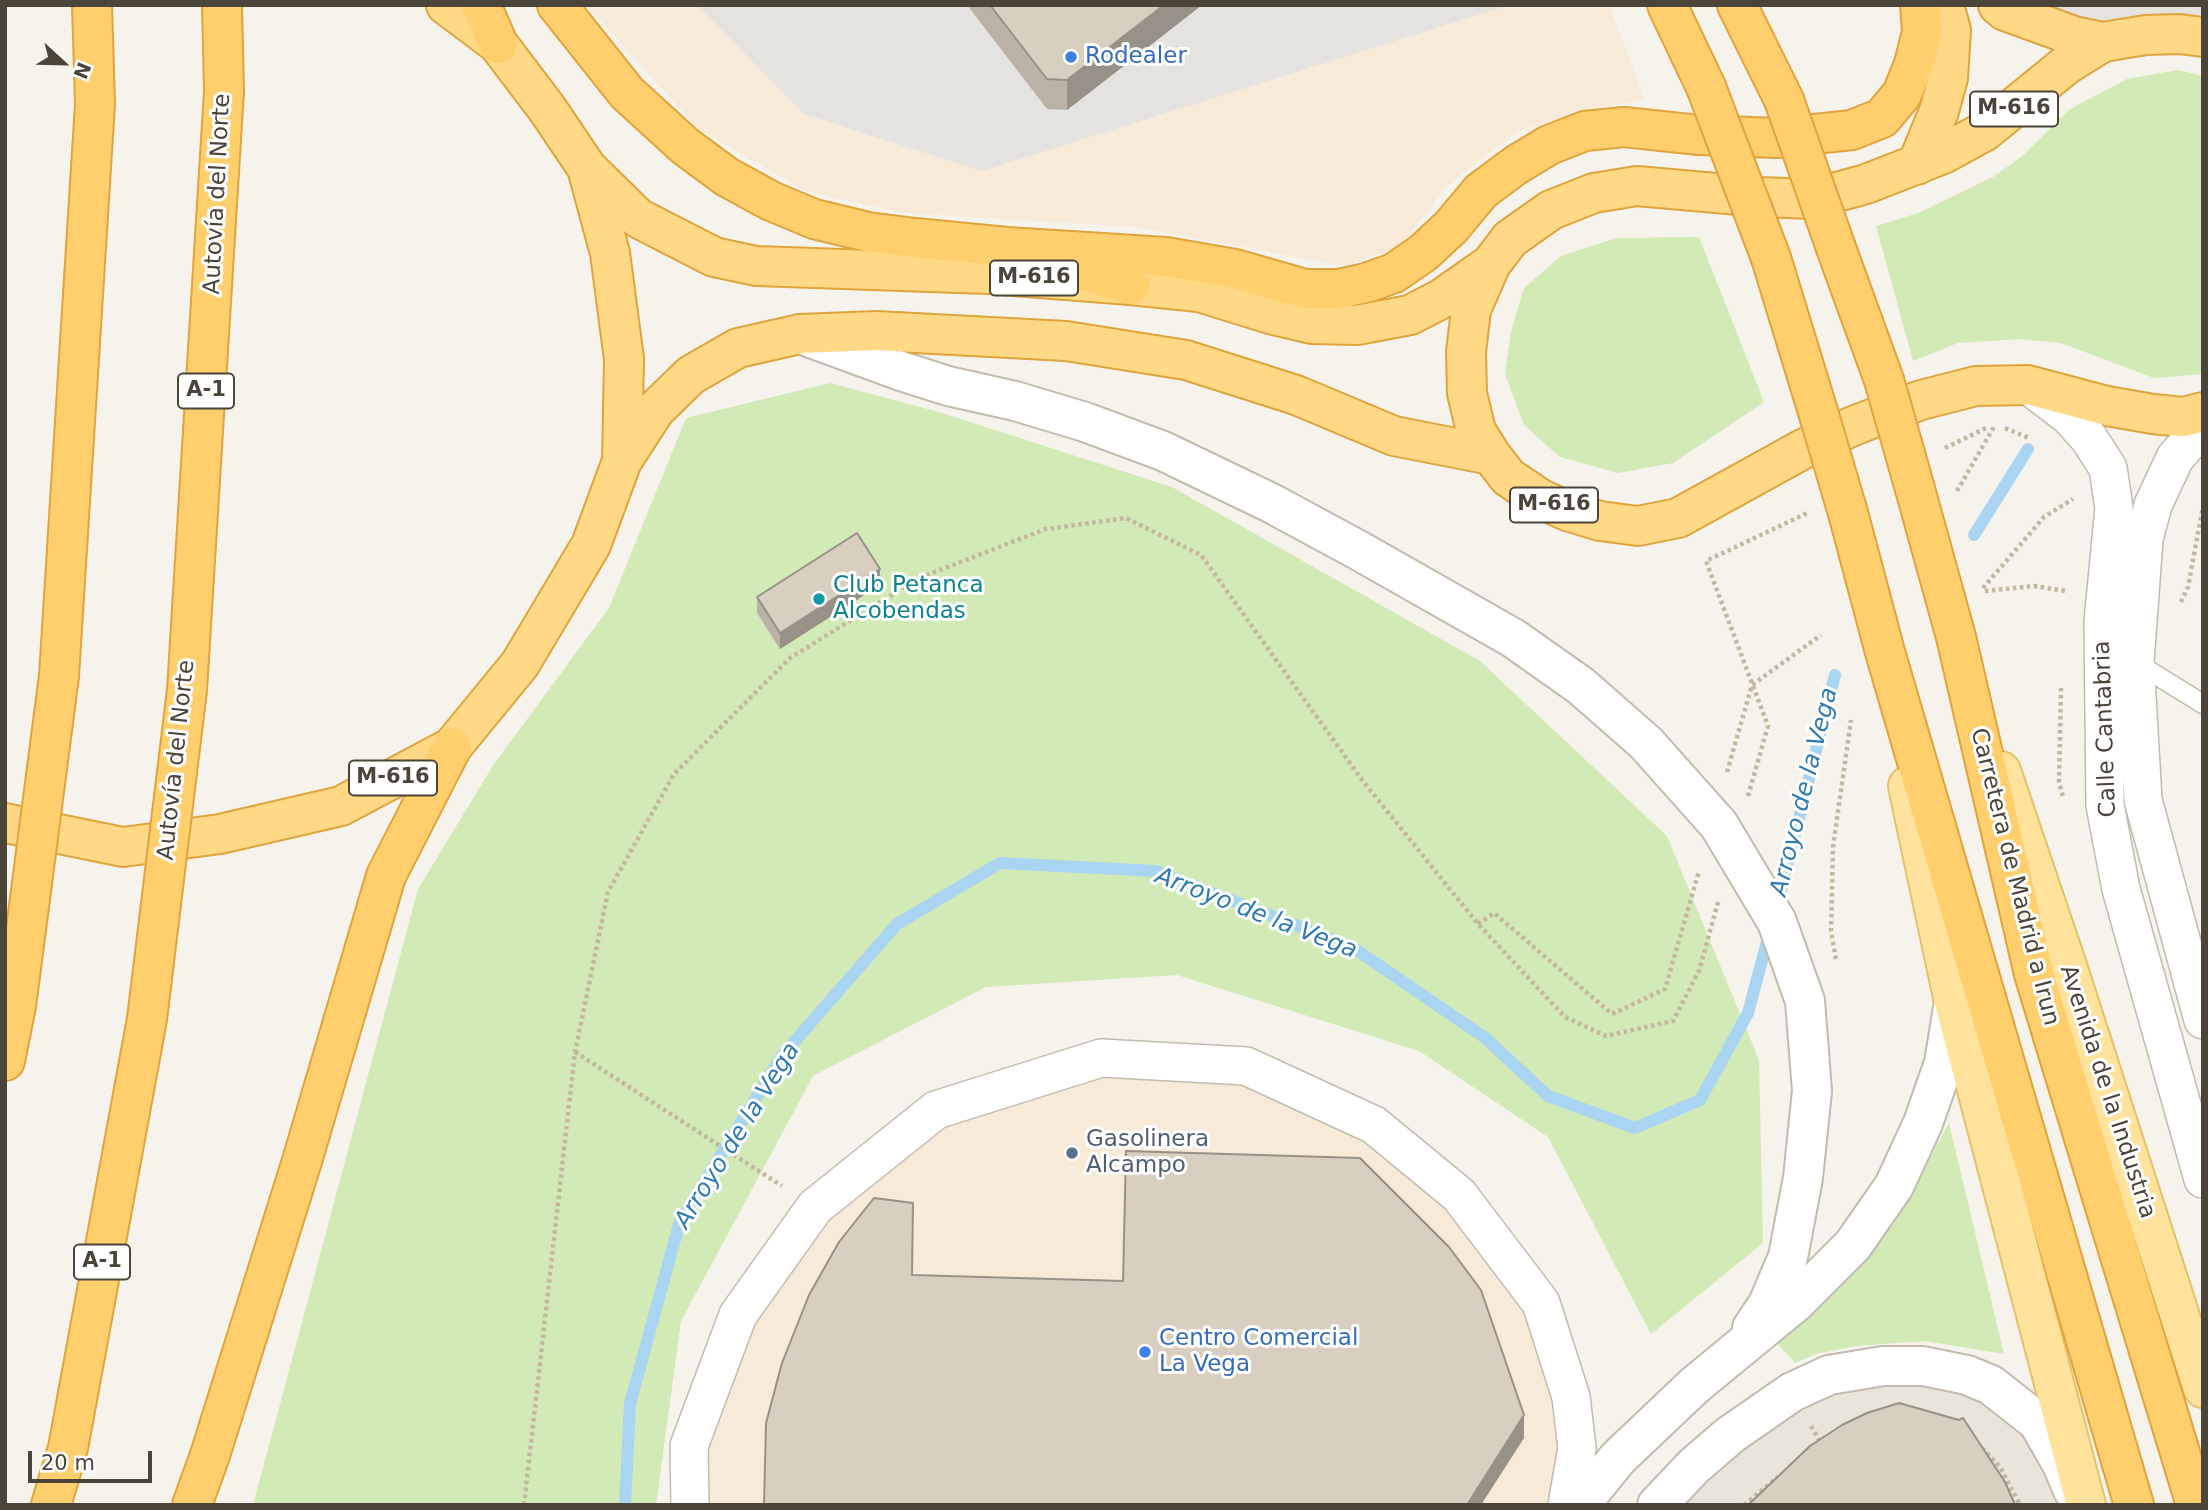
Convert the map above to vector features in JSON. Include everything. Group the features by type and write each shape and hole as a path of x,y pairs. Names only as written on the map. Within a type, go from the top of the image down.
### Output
{"highway":[{"path":"5,1061 16,1006 59,676 95,104 92,5"},
{"name":"Autovía del Norte","path":"51,1505 68,1448 147,1019 187,690 224,91 222,5"},
{"name":"M-616","path":"446,5 498,44 548,110 587,168 638,218 714,257 756,266 988,274 1199,292 1312,324 1357,325 1410,315 1441,299 1491,264"},
{"path":"481,5 498,44"},
{"path":"557,5 627,93 685,146 738,183 771,201 814,219 855,229 915,238 1166,257 1235,269 1305,289 1338,289 1394,273 1423,253 1451,227 1481,191 1516,165 1549,145 1586,131 1623,127 1699,135 1777,138 1852,130 1882,118 1902,94 1914,64 1922,32 1920,5"},
{"path":"1667,5 1706,87 1771,258 1819,415 1833,510 1885,652 2134,1505"},
{"path":"1737,5 1784,100"},
{"path":"1756,5 1784,100"},
{"path":"1917,165 1939,111 1948,78 1951,30 1944,5"},
{"path":"1998,5 2005,11 2074,37 2103,42"},
{"name":"M-616","path":"2195,30 2103,42 2066,65 1985,131 1917,165 1812,200 1637,186 1594,193 1550,210 1510,239 1491,264 1471,310 1466,352 1467,393 1476,431 1508,477 1539,498 1567,511 1600,521 1638,526 1678,518 1805,448 1921,400 1976,386 2028,385 2107,406 2153,414 2183,416 2203,412"},
{"name":"Carretera de Madrid a Irun","path":"1784,100 1884,380 1956,637 2034,974 2196,1505"},
{"name":"M-616","path":"587,168 610,253 624,359 622,461"},
{"path":"1007,247 1130,285"},
{"path":"1199,292 1219,286 1276,280"},
{"name":"M-616","path":"5,822 123,847 220,834 341,806 452,747 520,664 591,545 622,461 655,410 691,375 738,348 800,334 877,331 1066,341 1186,360 1296,395 1394,436 1491,455"},
{"path":"192,1505 302,1161 386,876 452,747"}],"main road":[{"name":"Avenida de la Industria","path":"1956,637 2068,969 2203,1388"},
{"path":"1885,652 1903,765 1954,1002 2086,1505"}],"street":[{"path":"800,334 948,386 1015,401 1085,422 1163,451 1271,503 1513,639 1581,686 1646,743 1719,825 1777,922 1805,1001 1812,1091 1803,1178 1788,1257 1768,1304 1740,1347"},
{"name":"Calle Cantabria","path":"2028,385 2069,415 2108,468 2114,508 2104,597 2105,805 2121,889 2202,1173"},
{"name":"Calle Cantabria","path":"2203,426 2175,458 2153,505 2144,539 2135,662 2143,800 2203,1020"},
{"path":"1580,1505 1618,1458 1695,1385 1796,1302 1853,1245 1894,1185 1923,1123 1944,1063 1954,1002"},
{"path":"690,1505 690,1446 738,1315 815,1207 936,1110 1101,1058 1245,1066 1374,1125 1459,1195 1541,1303 1571,1397 1577,1448 1567,1505"},
{"path":"1657,1505 1694,1466 1731,1435 1791,1392 1829,1375 1883,1366 1923,1366 1966,1375 1990,1385 2038,1422 2062,1464 2079,1505"}],"lane":[{"path":"2135,662 2203,705"}],"path":[{"path":"1953,497 1996,424"},
{"path":"1933,453 1996,424 2033,440"},
{"path":"2071,486 2075,498"},
{"path":"1746,803 1768,726 1706,561 1833,510"},
{"path":"524,1505 575,1052 608,892 674,774 790,658 919,578 1046,529 1126,518 1201,555 1363,780 1478,923 1565,1017 1606,1036 1673,1020 1699,971 1721,893"},
{"path":"1980,591 2034,586 2104,597"},
{"path":"1726,778 1752,685 1821,635"},
{"path":"2059,782 2061,686"},
{"path":"1478,923 1494,913 1612,1014 1665,989 1699,870"},
{"path":"575,1052 779,1185"},
{"path":"1812,1452 1833,1440"},
{"path":"1981,1448 2000,1467 2020,1505"},
{"path":"1744,1505 1782,1474"}],"shaded area":[{"path":"586,5 1609,5 1645,99 1577,113 1517,132 1445,187 1402,246 1345,266 1137,227 902,213 806,191 700,130"},
{"path":"697,5 967,5 1047,108 1067,110 1202,5 1509,5 982,171 804,114"},
{"path":"1998,5 2203,5 2203,37 2146,35"},
{"name":"Centro Comercial La Vega","path":"1101,1058 1246,1066 1374,1125 1541,1303 1567,1505 690,1505 738,1315 815,1207 936,1110"},
{"path":"1829,1375 1991,1385 2079,1505 1657,1505"}],"green space":[{"path":"2178,70 2203,76 2203,374 2154,378 2061,343 2020,339 1958,343 1913,361 1876,226 1918,213 1993,177 2021,157 2070,109 2127,79"},
{"path":"1699,237 1764,402 1673,463 1618,473 1560,457 1524,425 1505,374 1511,331 1524,288 1561,256 1616,238"},
{"path":"830,383 939,412 1172,487 1480,661 1667,836 1759,1060 1763,1243 1651,1334 1548,1137 1419,1051 1177,975 986,987 813,1076 681,1321 656,1505 253,1505 418,889 494,764 609,608 686,418"},
{"path":"1949,1123 2004,1354 1925,1341 1856,1346 1816,1354 1795,1363 1776,1342 1848,1276 1893,1225"}],"building":[{"path":"990,5 1164,5 1067,80 1047,79"},
{"name":"Club Petanca Alcobendas","path":"857,533 880,569 780,633 757,597"},
{"name":"Centro Comercial La Vega","path":"1126,1151 1360,1158 1449,1247 1481,1290 1524,1415 1467,1505 764,1505 766,1423 782,1363 809,1295 839,1242 874,1198 913,1203 912,1275 1123,1281"},
{"path":"1899,1403 1959,1420 1963,1418 2005,1482 2015,1505 1748,1505 1810,1446 1842,1425 1867,1413"}],"waterway":[{"name":"Arroyo de la Vega","path":"1974,535 2028,449"},
{"name":"Arroyo de la Vega","path":"1777,906 1835,675"},
{"name":"Arroyo de la Vega","path":"625,1505 630,1404 680,1221 782,1056 897,924 1000,863 1156,871 1352,947 1484,1037 1548,1096 1635,1128 1700,1100 1748,1013 1769,934"}],"place":[{"name":"Rodealer","path":"1071,57"},
{"name":"Club Petanca Alcobendas","path":"819,599"},
{"name":"Gasolinera Alcampo","path":"1072,1153"},
{"name":"Centro Comercial La Vega","path":"1145,1352"}]}
